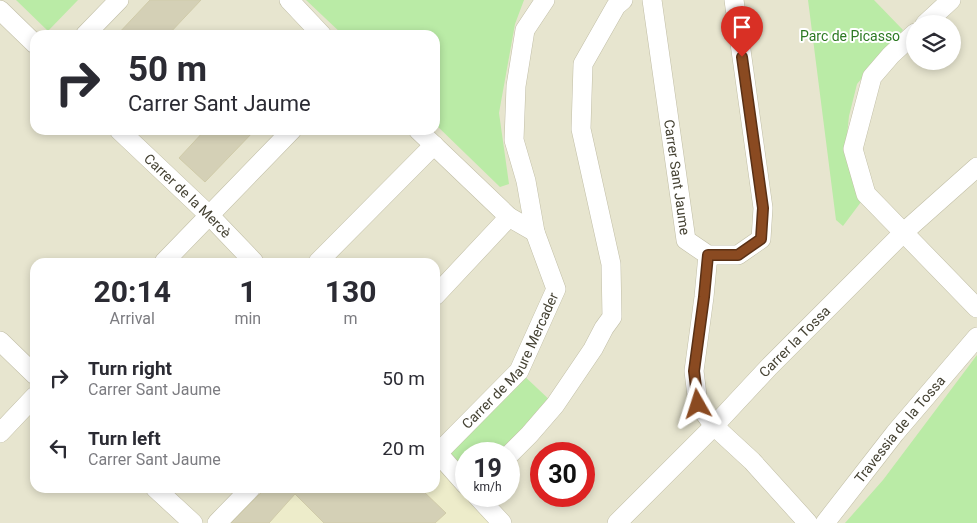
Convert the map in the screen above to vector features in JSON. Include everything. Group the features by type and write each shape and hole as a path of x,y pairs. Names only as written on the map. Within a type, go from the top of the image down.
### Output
{"street":[{"path":"90,30 119,0"},
{"path":"289,0 317,30"},
{"name":"Carrer de Maure Mercader","path":"440,447 519,371 556,289 535,232 526,182 514,140 516,86 525,30 545,0"},
{"path":"520,444 556,405 612,317 611,264 581,129 583,64 616,6 623,0"},
{"name":"Carrer Sant Jaume","path":"652,0 686,240 708,255"},
{"path":"734,0 763,208 761,239 738,255 708,255 694,371 698,404 714,426 752,461 808,523"},
{"path":"935,15 951,0"},
{"path":"0,10 30,39"},
{"path":"906,41 872,77 853,149 866,194 977,308"},
{"name":"Carrer de la Mercè","path":"124,135 210,216 250,258"},
{"path":"168,258 287,135"},
{"path":"423,135 509,218 535,232"},
{"path":"322,258 434,145"},
{"name":"Carrer la Tossa","path":"617,523 904,232 977,167"},
{"path":"440,291 509,218"},
{"name":"Travessia de la Tossa","path":"825,523 895,433 977,337"},
{"path":"0,341 30,370"},
{"path":"0,433 30,401"},
{"path":"440,456 455,473"},
{"path":"160,493 193,523"},
{"path":"217,523 246,493"},
{"path":"487,507 502,523"}],"shaded area":[{"path":"0,0 977,0 977,523 0,523"},
{"path":"440,469 455,484 455,507 477,507 493,523 234,523 264,493 440,493"}],"green space":[{"path":"16,0 78,0 49,30"},
{"path":"306,0 524,0 515,24 499,113 509,184 500,187 440,129 440,30 338,30"},
{"name":"Parc de Picasso","path":"808,0 874,0 903,30 857,84 849,116 845,156 861,202 843,226 836,220"},
{"path":"977,355 977,523 845,523 883,480"},
{"path":"519,371 555,405 520,442 455,442 455,472 440,455 440,451"}],"building":[{"path":"150,0 201,0 173,30 122,30"},
{"path":"200,135 250,135 205,182 179,158"},
{"path":"261,493 425,493 446,513 435,523 324,523 295,494 269,523 231,523"}],"route":[{"path":"698,404 694,371 708,255 738,255 761,239 763,208 742,57"}]}
